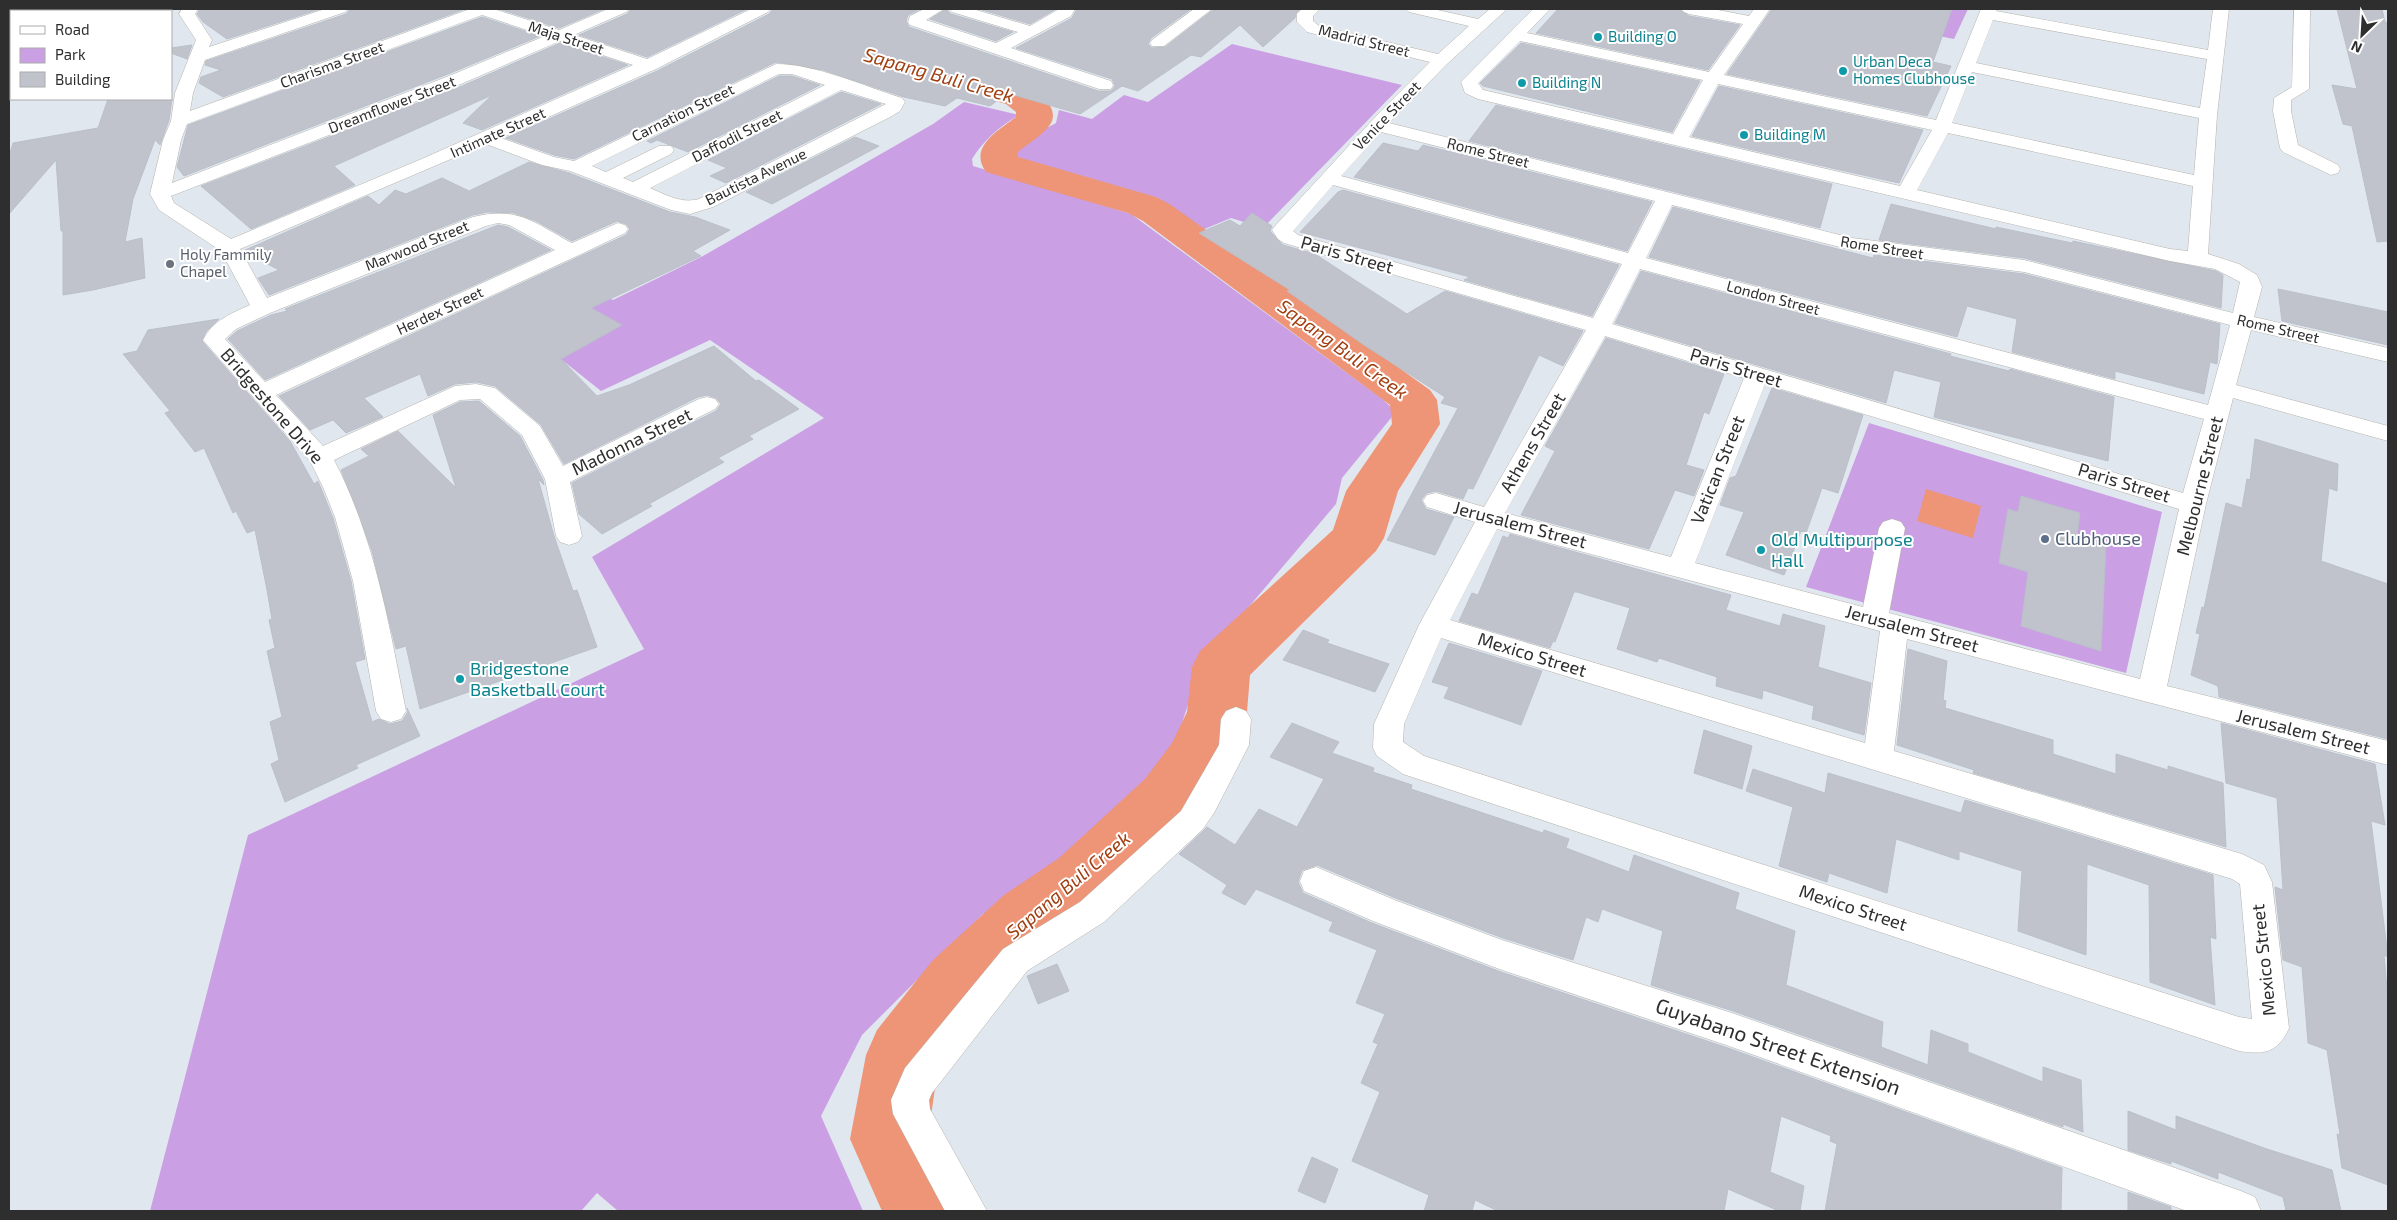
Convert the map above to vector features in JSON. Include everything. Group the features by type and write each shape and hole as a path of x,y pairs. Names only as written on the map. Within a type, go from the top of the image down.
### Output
{"street":[{"path":"197,57 340,9"},
{"name":"Maja Street","path":"483,9 560,37 650,66"},
{"name":"Charisma Street","path":"180,121 483,9"},
{"name":"Dreamflower Street","path":"160,194 455,80 560,37 621,9"},
{"name":"Intimate Street","path":"229,247 488,138 650,66 763,9"},
{"path":"936,9 916,19 916,22 1105,85"},
{"path":"956,9 1032,31"},
{"path":"996,50 1066,13 1067,9"},
{"path":"1158,43 1204,9"},
{"name":"Madrid Street","path":"1312,9 1305,14 1305,22 1318,31 1441,60"},
{"path":"1414,9 1480,24"},
{"name":"Venice Street","path":"1282,230 1441,60 1499,9"},
{"path":"1542,9 1469,82 1471,89 1478,94 1905,194 2170,255 2198,258 2208,115 2221,9"},
{"path":"1678,141 1714,78 1758,15 1689,9"},
{"path":"2302,9 2300,89 2283,98 2282,111 2288,148 2331,169"},
{"path":"1905,194 1942,127 1988,11 2215,56"},
{"path":"188,12 204,40 184,92 180,121 172,140 160,194 166,206 229,247 262,308"},
{"path":"1516,35 2204,183"},
{"path":"1966,66 2208,115"},
{"name":"Carnation Street","path":"576,167 768,71 793,68 842,83"},
{"name":"Bautista Avenue","path":"488,138 549,161 576,167 678,206 690,208 706,203 894,107 896,102 891,99 842,83"},
{"name":"Daffodil Street","path":"632,190 842,83"},
{"name":"Rome Street","path":"1378,126 1852,244 2024,266 2242,321 2388,355"},
{"path":"606,179 665,150"},
{"name":"London Street","path":"1329,178 1867,324 2218,415"},
{"name":"Athens Street","path":"1388,748 1389,724 1433,625 1490,518 1599,327 1667,197"},
{"name":"Marwood Street","path":"262,308 480,221 498,217 515,220 572,251"},
{"name":"Herdex Street","path":"261,392 618,229"},
{"name":"Paris Street","path":"1282,230 1291,239 1599,327 2193,504"},
{"name":"Melbourne Street","path":"2151,693 2193,504 2251,287 2250,279 2235,268 2198,258"},
{"name":"Bridgestone Drive","path":"262,308 228,324 217,332 214,340 320,457 331,476 356,537 391,711"},
{"name":"Vatican Street","path":"1680,567 1757,374"},
{"path":"2225,389 2388,434"},
{"path":"320,457 454,393 476,391 487,393 532,431 557,479 569,536"},
{"name":"Madonna Street","path":"557,479 707,404"},
{"name":"Jerusalem Street","path":"1436,501 1490,518 2151,693 2388,753"},
{"path":"1878,757 1892,528"},
{"name":"Mexico Street","path":"1388,748 1414,765 2239,1034 2260,1037 2272,1028 2256,882 2252,875 2242,868 1878,757 1433,625"},
{"path":"967,1211 912,1114 910,1100 918,1081 1016,960 1092,912 1192,820 1203,804 1234,745 1236,719"},
{"name":"Guyabano Street Extension","path":"1316,880 1385,911 1502,955 1729,1028 2241,1211"}],"green space":[{"path":"9,9 102,9 10,10 9,91"},
{"path":"1800,9 1968,9 1954,39"},
{"path":"1232,44 1402,85 1263,228 1231,218 1195,233 1158,198 1015,157 1021,142 1056,123 1059,110 1092,119 1124,95 1148,102"},
{"path":"964,102 1019,115 987,139 972,159 973,166 1131,214 1392,408 1391,418 1342,478 1336,504 1202,662 1163,781 1040,889 983,914 862,1035 821,1116 863,1211 618,1211 597,1193 581,1211 150,1211 248,835 644,649 592,557 824,418 710,340 601,391 522,328 594,291 613,300 703,256 933,124"},
{"path":"1869,423 2162,512 2126,673 1806,587"}],"shaded area":[{"path":"1926,489 1981,506 1973,538 1917,521"}],"building":[{"path":"200,9 320,9 227,39 203,22 197,14"},
{"path":"350,9 465,9 223,97 199,83 201,77 221,70 205,65 206,61 346,14"},
{"path":"499,9 604,9 559,28"},
{"path":"631,9 747,9 647,57 579,35 627,14"},
{"path":"773,9 920,9 908,15 906,21 909,27 1098,91 1111,91 1115,86 1112,79 1016,48 1072,18 1077,9 1191,9 1151,38 1148,44 1152,48 1165,47 1214,9 1300,9 1296,13 1295,18 1263,47 1240,25 1201,57 1191,55 1138,91 1122,86 1080,114 1007,93 990,106 957,98 945,106 904,97 823,70 776,62 574,159 554,155 506,138 657,71 769,14"},
{"path":"946,9 951,14 1013,32 996,41 930,19"},
{"path":"979,9 1056,9 1030,24"},
{"name":"Building O","path":"1558,9 1679,9 1689,16 1740,25 1708,70 1536,33"},
{"path":"1772,9 1952,9 1933,62 1951,66 1927,116 1727,74"},
{"path":"2337,9 2382,9 2385,22 2388,23 2388,241 2377,242 2352,126 2343,124 2332,85 2357,89"},
{"path":"482,17 540,36 448,74 184,176 177,167 188,125"},
{"path":"560,43 628,65 482,130 463,123 492,95 334,166 355,185 251,229 201,186 462,86"},
{"name":"Building N","path":"1521,43 1700,81 1672,132 1483,86 1480,83"},
{"path":"192,45 187,59 172,53 172,48"},
{"path":"779,76 792,76 820,85 688,152 657,140 651,143 647,141"},
{"name":"Building M","path":"1719,86 1923,130 1899,183 1692,136"},
{"path":"841,92 881,104 726,183 710,176 727,168 708,160"},
{"path":"108,100 172,100 169,120 160,145 155,140 133,199 125,242 142,238 145,278 63,295 63,231 61,231 56,160 9,214 9,157 13,143 98,128"},
{"path":"1496,105 1832,184 1820,228 1469,141"},
{"path":"855,137 879,146 772,204 746,192"},
{"path":"1383,143 1418,151 1423,145 1652,202 1627,251 1354,177"},
{"path":"529,162 569,173 670,212 695,217 730,230 693,251 701,256 591,308 622,325 561,359 597,396 629,385 714,346 756,381 759,380 799,409 749,436 753,439 718,458 724,462 649,504 652,506 602,534 579,514 572,483 716,411 721,404 716,398 707,395 698,397 564,464 541,425 495,386 476,382 455,384 428,396 420,374 364,398 383,417 346,433 333,420 310,430 279,396 626,235 630,229 626,224 617,221 572,241 536,221 514,213 488,212 473,215 269,295 258,278 279,270 243,251 368,196 379,205 395,190 406,194 442,178 469,191"},
{"path":"1343,190 1619,265 1592,316 1464,280 1470,277 1300,232 1338,192"},
{"path":"1891,204 1996,229 1996,227 2072,243 2073,241 2216,271 2223,275 2221,308 2024,258 1879,240"},
{"path":"1673,207 1873,258 1874,255 2024,274 2220,324 2217,364 2210,362 2204,394 2115,371 2115,379 2012,352 2017,319 1967,306 1957,337 1649,257"},
{"path":"1252,213 1272,226 1270,231 1283,245 1315,254 1407,314 1445,291 1583,331 1563,366 1539,355 1473,489 1468,488 1463,499 1436,491 1427,493 1421,500 1426,509 1454,517 1435,555 1387,540 1458,408 1441,403 1445,397 1364,345 1287,291 1290,290 1199,233 1230,220 1240,226"},
{"path":"498,225 508,227 551,250 265,380 228,339 237,331 271,315 287,311 285,309"},
{"path":"1641,271 1951,354 1950,356 2009,371 2010,369 2114,397 2108,461 1934,417 1941,382 1894,370 1886,403 1615,323"},
{"path":"2278,289 2388,312 2388,345 2282,321"},
{"path":"219,319 206,332 202,341 290,441 314,484 318,481 333,518 351,581 365,659 355,662 372,722 379,719 390,724 402,721 408,712 407,708 420,736 356,765 358,768 285,802 271,764 279,760 270,722 282,717 267,651 275,648 269,620 272,619 255,530 247,533 236,511 233,513 204,448 195,452 165,413 170,411 123,354 137,351 148,330"},
{"path":"1606,338 1724,374 1709,414 1704,412 1686,465 1704,470 1694,496 1675,490 1649,549 1521,515 1555,451 1545,446"},
{"path":"1772,388 1863,415 1838,493 1822,488 1806,533 1801,531 1784,575 1726,555 1744,512 1720,505 1730,478 1736,476"},
{"path":"479,401 520,436 543,480 544,485 538,479 554,536 573,591 577,590 597,647 420,709 406,646 396,649 372,551 341,470 369,456 361,449 398,431 456,488 433,415 460,402"},
{"path":"2255,439 2338,464 2337,491 2329,488 2321,561 2388,584 2388,739 2219,697 2218,686 2191,675 2200,634 2196,633 2202,607 2204,608 2226,503 2242,508 2247,479 2250,480"},
{"path":"2021,496 2080,513 2077,536 2106,545 2101,651 2021,626 2028,572 1999,563 2008,509 2018,512"},
{"path":"1510,534 1731,595 1726,610 1780,626 1783,614 1825,626 1818,667 1871,683 1864,735 1812,719 1814,706 1763,690 1762,699 1716,686 1717,677 1659,658 1657,662 1617,649 1630,608 1577,592 1574,592 1555,642 1553,641 1550,648 1459,621 1472,593 1478,595 1503,536 1508,538"},
{"path":"1303,630 1329,640 1327,643 1389,664 1375,692 1283,660"},
{"path":"1449,643 1542,671 1521,725 1444,698 1449,687 1432,682"},
{"path":"1908,649 1947,661 1943,700 1946,701 1945,708 2053,740 2053,754 2116,774 2116,754 2168,770 2168,766 2223,783 2226,847 1973,773 1974,770 1897,745"},
{"path":"1292,723 1339,742 1332,753 1374,768 1373,772 1412,785 1411,789 1543,833 1544,830 1569,839 1566,848 1629,872 1634,855 1739,893 1735,909 1795,931 1786,985 1883,1022 1881,1047 1928,1065 1931,1030 1968,1044 1968,1052 2043,1082 2043,1067 2081,1080 2083,1132 2063,1124 2063,1127 1730,1010 1651,985 1663,931 1602,909 1598,922 1586,917 1573,960 1503,938 1398,899 1317,865 1302,870 1298,882 1303,893 1372,923 1501,972 1728,1048 2062,1168 2061,1211 1825,1211 1837,1144 1830,1141 1831,1136 1781,1116 1770,1172 1804,1186 1800,1211 1779,1211 1728,1189 1724,1211 1498,1211 1475,1200 1472,1211 1424,1211 1429,1195 1352,1161 1380,1092 1361,1083 1378,1044 1373,1042 1385,1014 1356,1003 1377,950 1329,931 1333,922 1256,889 1245,905 1222,893 1227,885 1179,854 1207,827 1235,845 1259,809 1297,827 1324,779 1270,757"},
{"path":"2221,723 2375,764 2385,825 2371,821 2388,957 2384,955 2388,1000 2388,1185 2342,1168 2337,1134 2340,1135 2327,1050 2308,1043 2302,967 2283,960 2275,887 2283,890 2277,798 2226,783"},
{"path":"1704,730 1752,746 1742,789 1694,773"},
{"path":"1753,769 1825,793 1828,773 1961,813 1965,800 2213,875 2216,939 2210,937 2215,1005 2150,982 2149,885 2087,864 2086,955 2018,931 2022,871 1959,851 1959,860 1896,839 1887,893 1829,873 1827,882 1779,866 1793,807 1746,791"},
{"path":"1057,964 1069,991 1038,1004 1027,976"},
{"path":"2128,1111 2176,1130 2176,1116 2332,1170 2341,1211 2286,1211 2283,1197 2218,1172 2218,1179 2171,1161 2171,1164 2128,1150"},
{"path":"1312,1157 1338,1169 1325,1203 1298,1191"},
{"path":"2128,1192 2171,1207 2171,1211 2128,1211"}],"waterway":[{"name":"Sapang Buli Creek","path":"923,1211 889,1139 903,1055 957,984 1028,916 1083,878 1168,797 1197,757 1217,712 1221,667 1357,538 1372,491 1416,424 1413,400 1157,213 1142,205 999,164 999,149 1034,120 1034,108 1018,97 932,72"}],"place":[{"name":"Building O","path":"1598,37"},
{"name":"Urban Deca Homes Clubhouse","path":"1843,71"},
{"name":"Building N","path":"1522,83"},
{"name":"Building M","path":"1744,135"},
{"name":"Holy Fammily Chapel","path":"170,264"},
{"name":"Clubhouse","path":"2045,539"},
{"name":"Old Multipurpose Hall","path":"1761,550"},
{"name":"Bridgestone Basketball Court","path":"460,679"}]}
